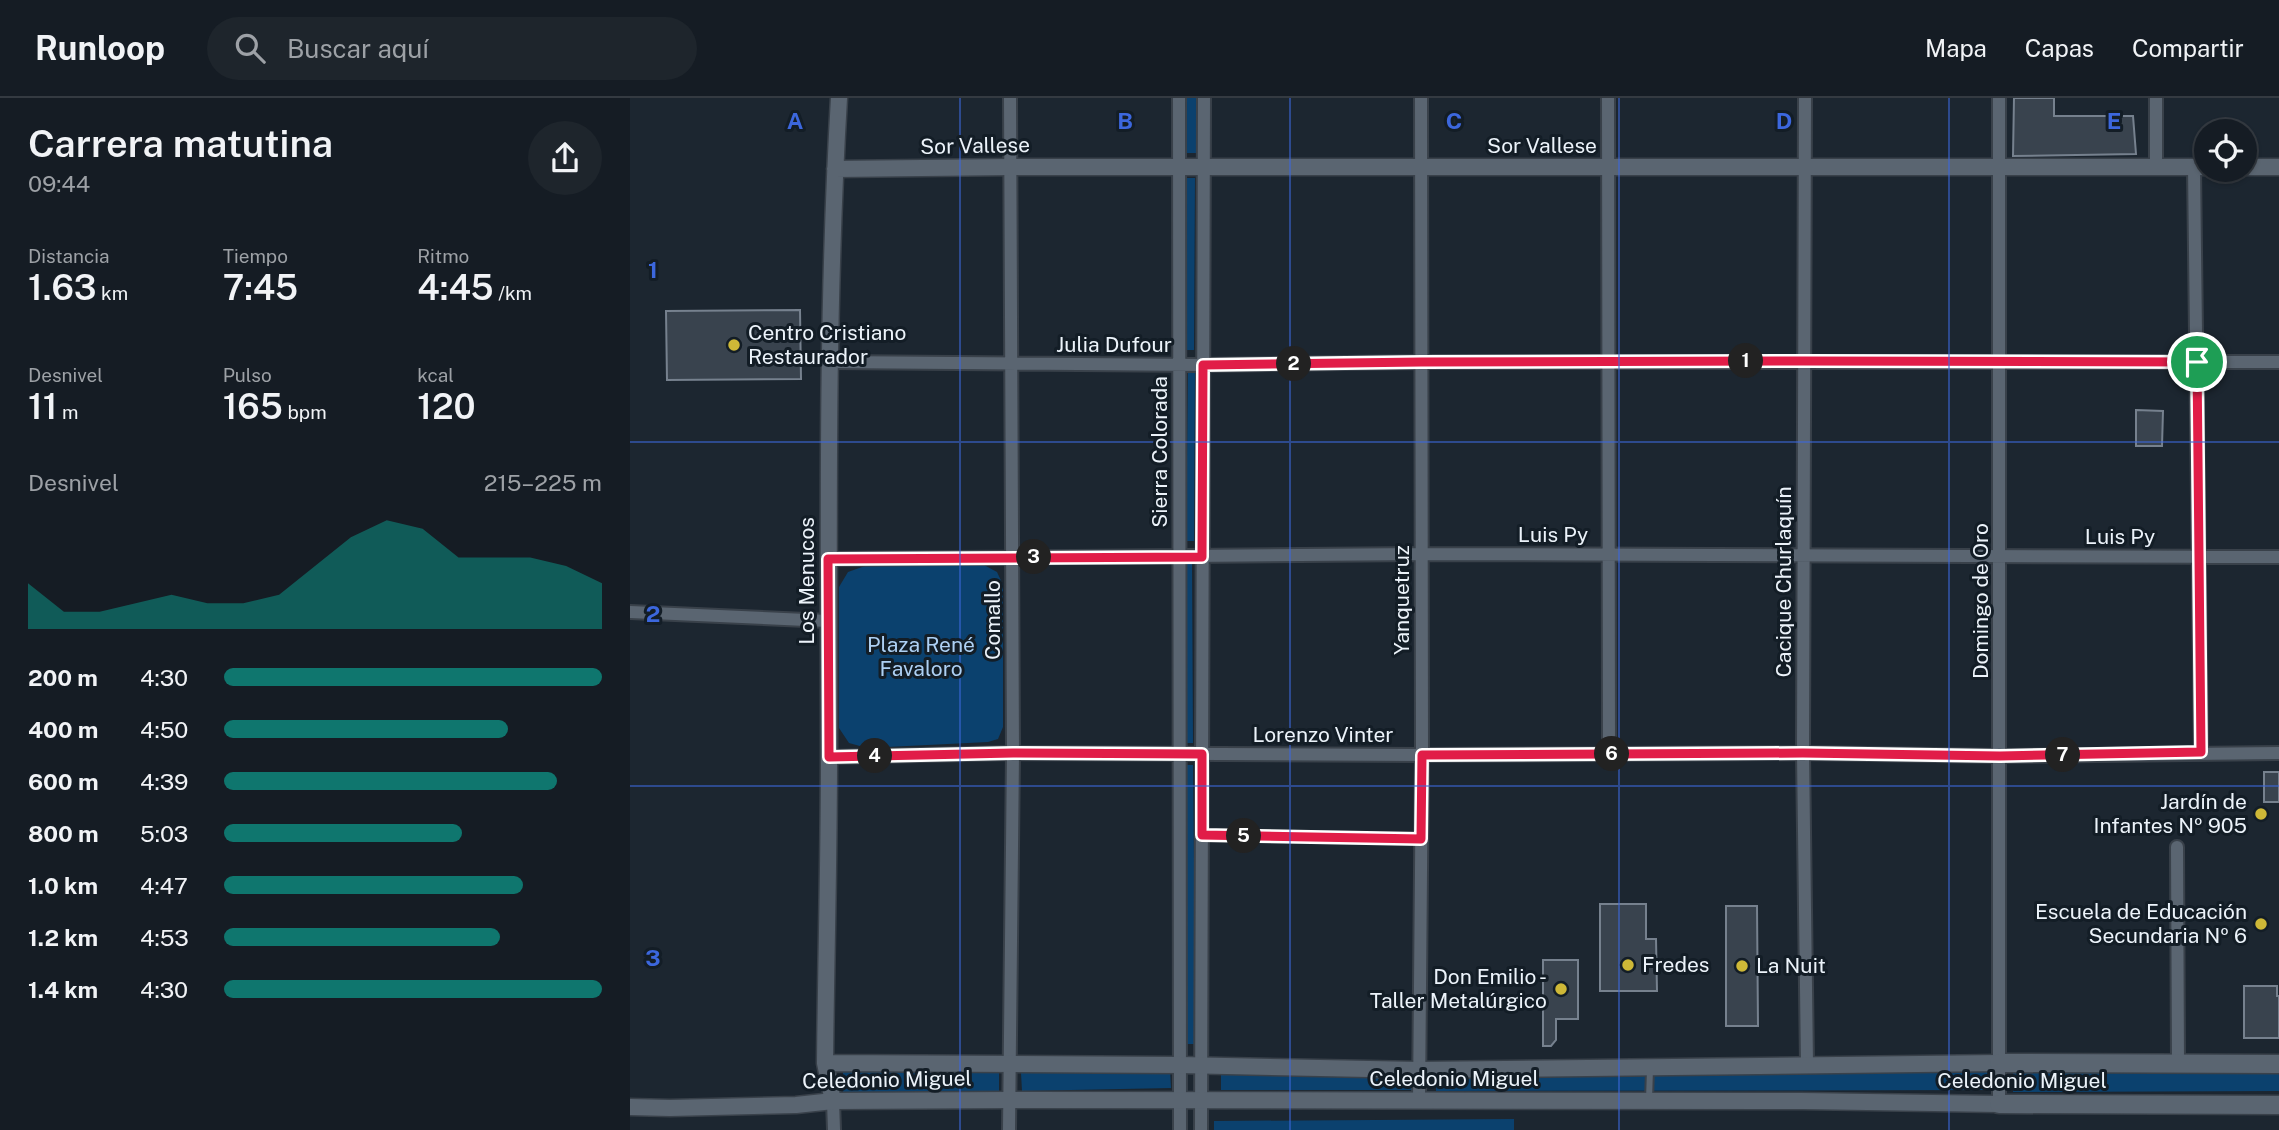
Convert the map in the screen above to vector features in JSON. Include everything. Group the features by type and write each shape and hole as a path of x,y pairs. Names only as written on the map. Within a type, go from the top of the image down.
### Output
{"main road":[{"name":"Celedonio Miguel","path":"1999,1063 2279,1064"},
{"name":"Celedonio Miguel","path":"1999,1104 2279,1105"}],"street":[{"name":"Los Menucos","path":"833,1101 825,1063 829,757 828,559 835,169 839,98"},
{"name":"Comallo","path":"1009,1130 1013,753 1010,98"},
{"name":"Sierra Colorada","path":"1179,98 1180,1130"},
{"name":"Sierra Colorada","path":"1201,1130 1204,98"},
{"name":"Yanquetruz","path":"1419,1101 1422,755 1420,98"},
{"path":"1608,98 1609,754"},
{"name":"Cacique Churlaquín","path":"1805,98 1803,753 1807,1065"},
{"name":"Domingo de Oro","path":"1999,98 1999,1104"},
{"path":"2156,98 2156,167"},
{"name":"Sor Vallese","path":"835,169 1180,166 2194,167"},
{"path":"2257,167 2279,167"},
{"path":"2200,182 2197,362 2201,752"},
{"name":"Julia Dufour","path":"831,362 1180,365 1421,362 2279,362"},
{"name":"Luis Py","path":"828,559 1421,554 2279,557"},
{"path":"630,612 828,621"},
{"name":"Lorenzo Vinter","path":"829,757 1013,753 1803,753 2000,756 2279,753"},
{"path":"2177,847 2178,1064"},
{"name":"Celedonio Miguel","path":"825,1063 1180,1065 1419,1070 1999,1063"},
{"name":"Celedonio Miguel","path":"630,1107 768,1106 833,1101 1009,1100 1999,1104"},
{"path":"833,1101 834,1130"}],"lane":[{"path":"1202,835 1421,839"},
{"path":"1648,1101 1650,1067"}],"green space":[{"path":"1187,98 1196,98 1196,153 1187,153"},
{"path":"1187,178 1195,178 1194,350 1186,350"},
{"path":"1188,372 1195,372 1194,541 1186,541"},
{"path":"1185,564 1192,564 1193,743 1185,743"},
{"name":"Plaza René Favaloro","path":"984,565 997,572 1003,585 1003,727 998,739 988,742 867,748 849,743 839,728 839,587 848,572 865,566"},
{"path":"1184,765 1193,765 1196,1044 1187,1044"},
{"path":"1170,1070 1171,1088 1022,1091 1021,1073"},
{"path":"843,1072 999,1072 999,1092 843,1092"},
{"path":"1988,1072 1988,1090 1436,1091 1436,1074"},
{"path":"1221,1073 1413,1073 1413,1090 1221,1090"},
{"path":"2013,1073 2279,1073 2279,1091 2013,1092"},
{"path":"1514,1119 1514,1130 1214,1130 1214,1121"}],"building":[{"path":"2014,98 2054,98 2054,116 2133,116 2136,154 2013,156"},
{"name":"Centro Cristiano Restaurador","path":"800,310 801,379 667,380 666,311"},
{"path":"2136,410 2163,411 2162,446 2136,446"},
{"name":"Jardín de Infantes Nº 905","path":"2264,772 2279,772 2279,802 2264,802"},
{"name":"Fredes","path":"1600,904 1646,904 1646,939 1656,939 1657,991 1600,991"},
{"name":"La Nuit","path":"1726,906 1757,906 1758,1026 1726,1026"},
{"name":"Don Emilio - Taller Metalúrgico","path":"1543,960 1578,960 1578,1019 1556,1019 1556,1040 1551,1046 1543,1046"},
{"path":"2244,986 2277,986 2279,1038 2244,1038"}],"place":[{"name":"Centro Cristiano Restaurador","path":"734,345"},
{"name":"Jardín de Infantes Nº 905","path":"2261,814"},
{"name":"Escuela de Educación Secundaria Nº 6","path":"2261,924"},
{"name":"Fredes","path":"1628,965"},
{"name":"La Nuit","path":"1742,966"},
{"name":"Don Emilio - Taller Metalúrgico","path":"1561,989"}],"route":[{"path":"1421,362 2197,362 2201,752 2000,756 1803,753 1422,755 1421,839 1202,835 1202,754 1013,753 829,757 828,559 1202,557 1203,365 1421,362"}]}
